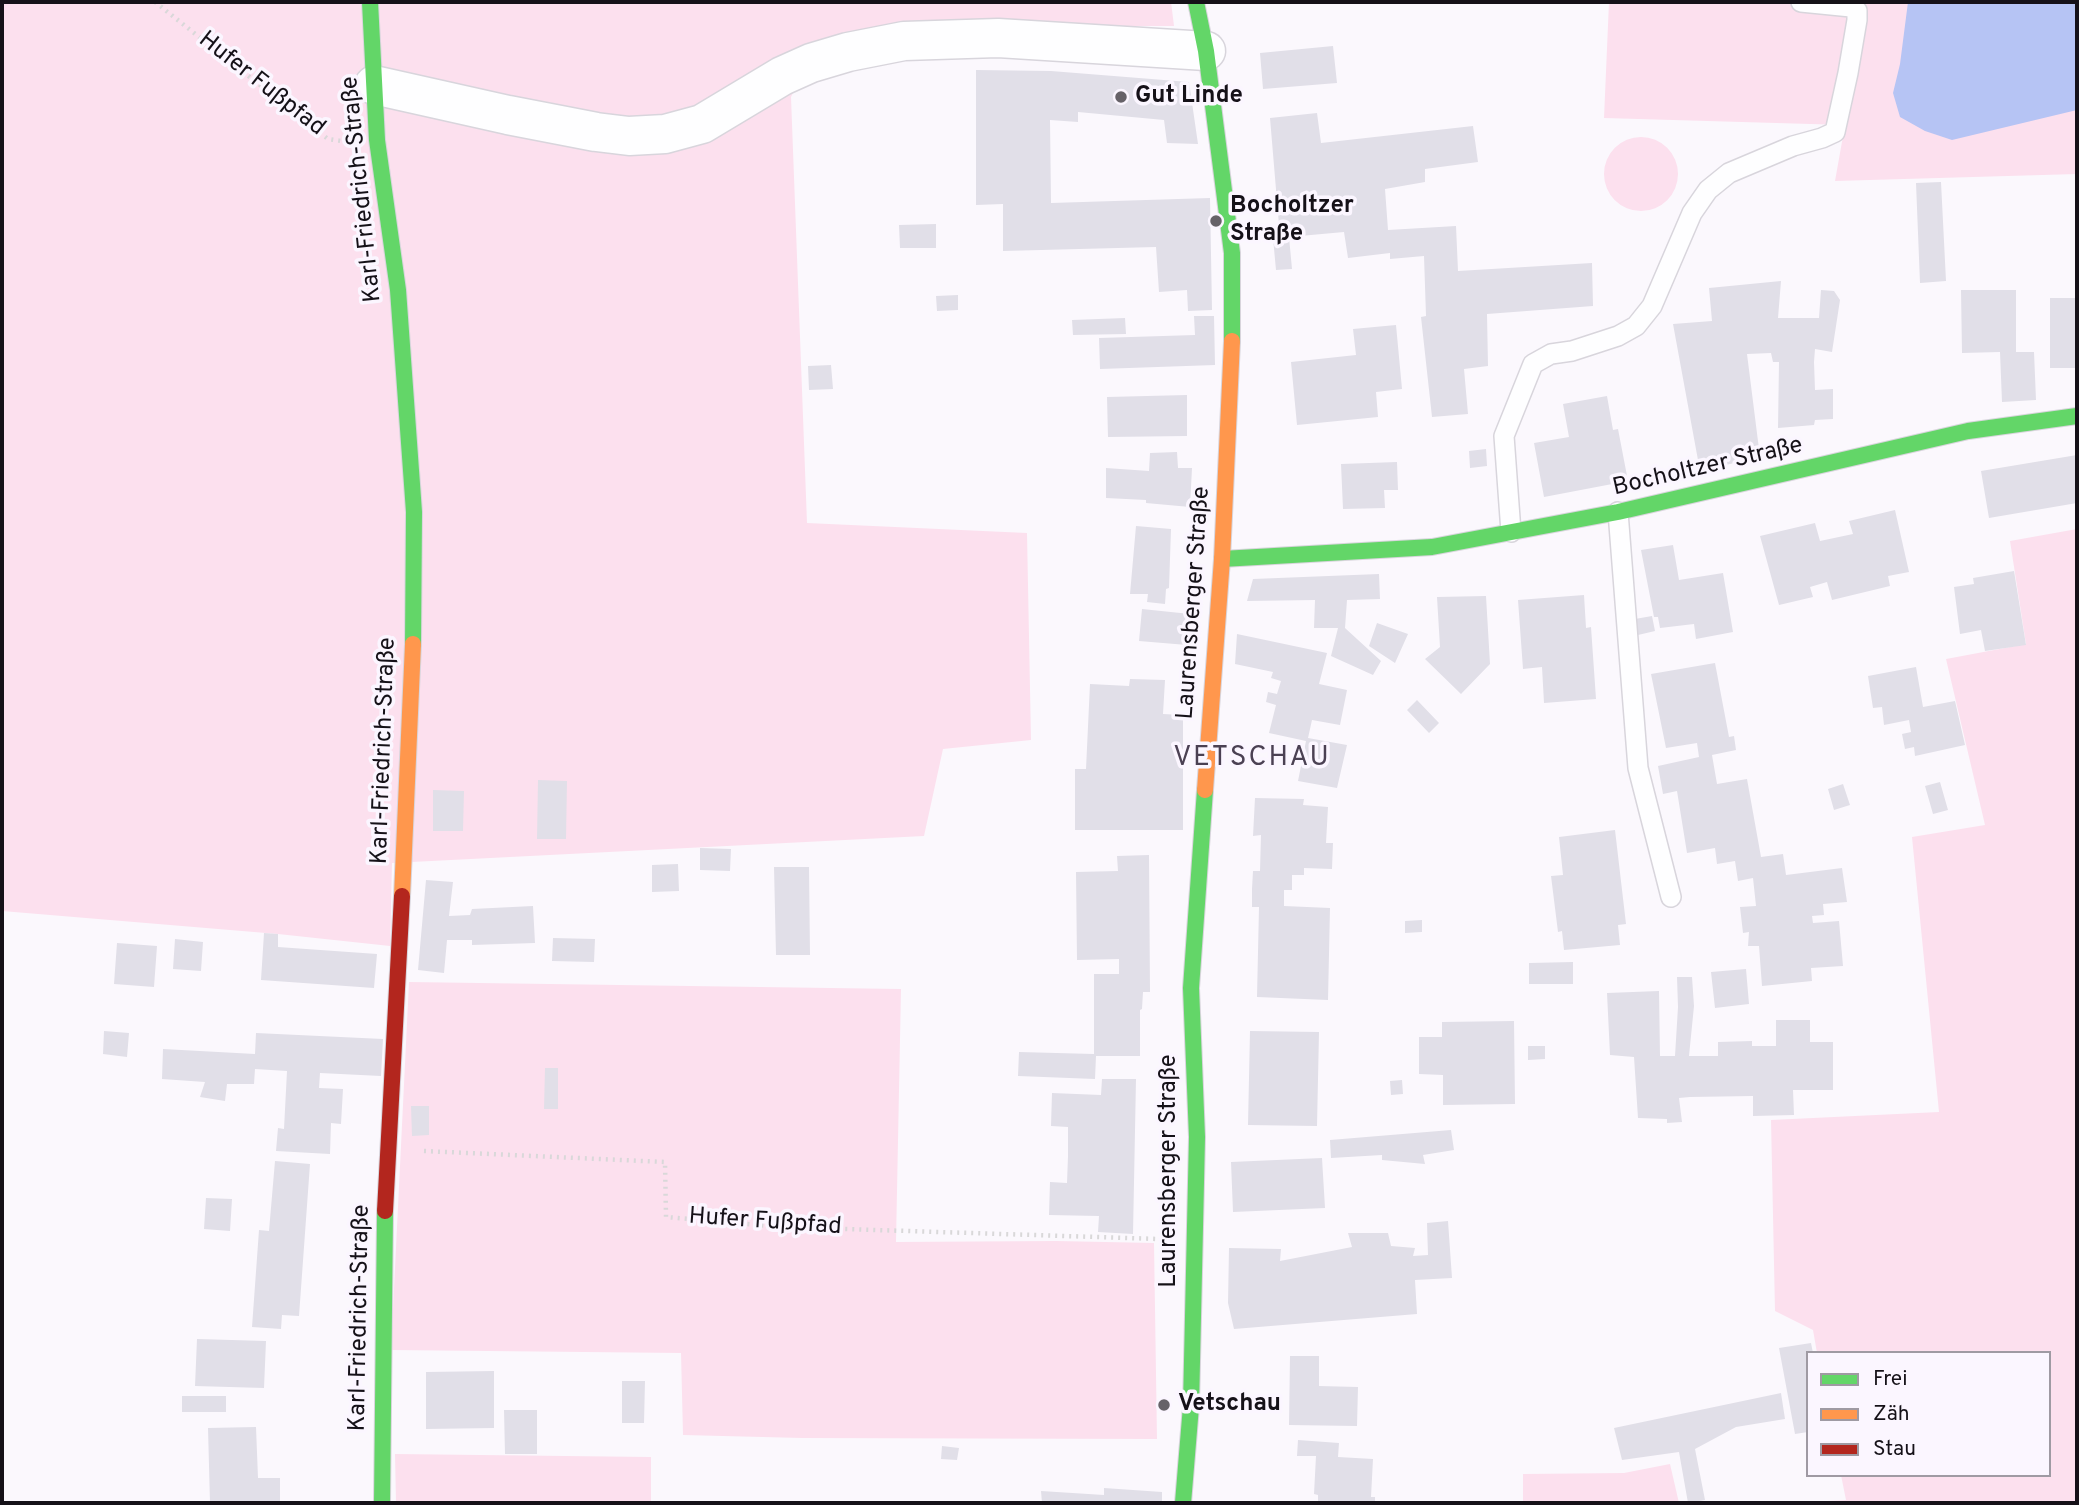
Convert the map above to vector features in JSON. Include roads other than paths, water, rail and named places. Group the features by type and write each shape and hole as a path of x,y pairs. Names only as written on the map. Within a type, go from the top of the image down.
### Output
{"street":[{"name":"Karl-Friedrich-Straße","path":"370,2 377,141 398,290 414,512 413,673 387,1149 383,1276 382,1503"},
{"name":"Laurensberger Straße","path":"1183,1503 1191,1406 1196,1163 1191,988 1222,559 1230,413 1232,253 1206,51 1196,2"},
{"path":"374,85 521,117 629,136 665,134 702,124 782,76 811,63 848,52 904,41 998,38 1206,51"},
{"name":"Bocholtzer Straße","path":"1222,559 1432,547 1618,512 1968,431 2077,416"}],"lane":[{"path":"1511,532 1504,436 1533,364 1551,354 1572,351 1618,336 1636,326 1652,306 1692,213 1708,190 1729,173 1835,132 1848,73 1857,11 1839,5 1801,2"},
{"path":"1618,512 1637,768 1671,898"}],"water":[{"path":"1908,2 2077,2 2077,110 1952,140 1925,131 1900,117 1893,93 1900,64"}],"place":[{"name":"Gut Linde","path":"1121,97"},
{"name":"Bocholtzer Straße","path":"1216,221"},
{"name":"Vetschau","path":"1164,1405"}],"district":[{"name":"VETSCHAU","path":"1252,759"}]}
